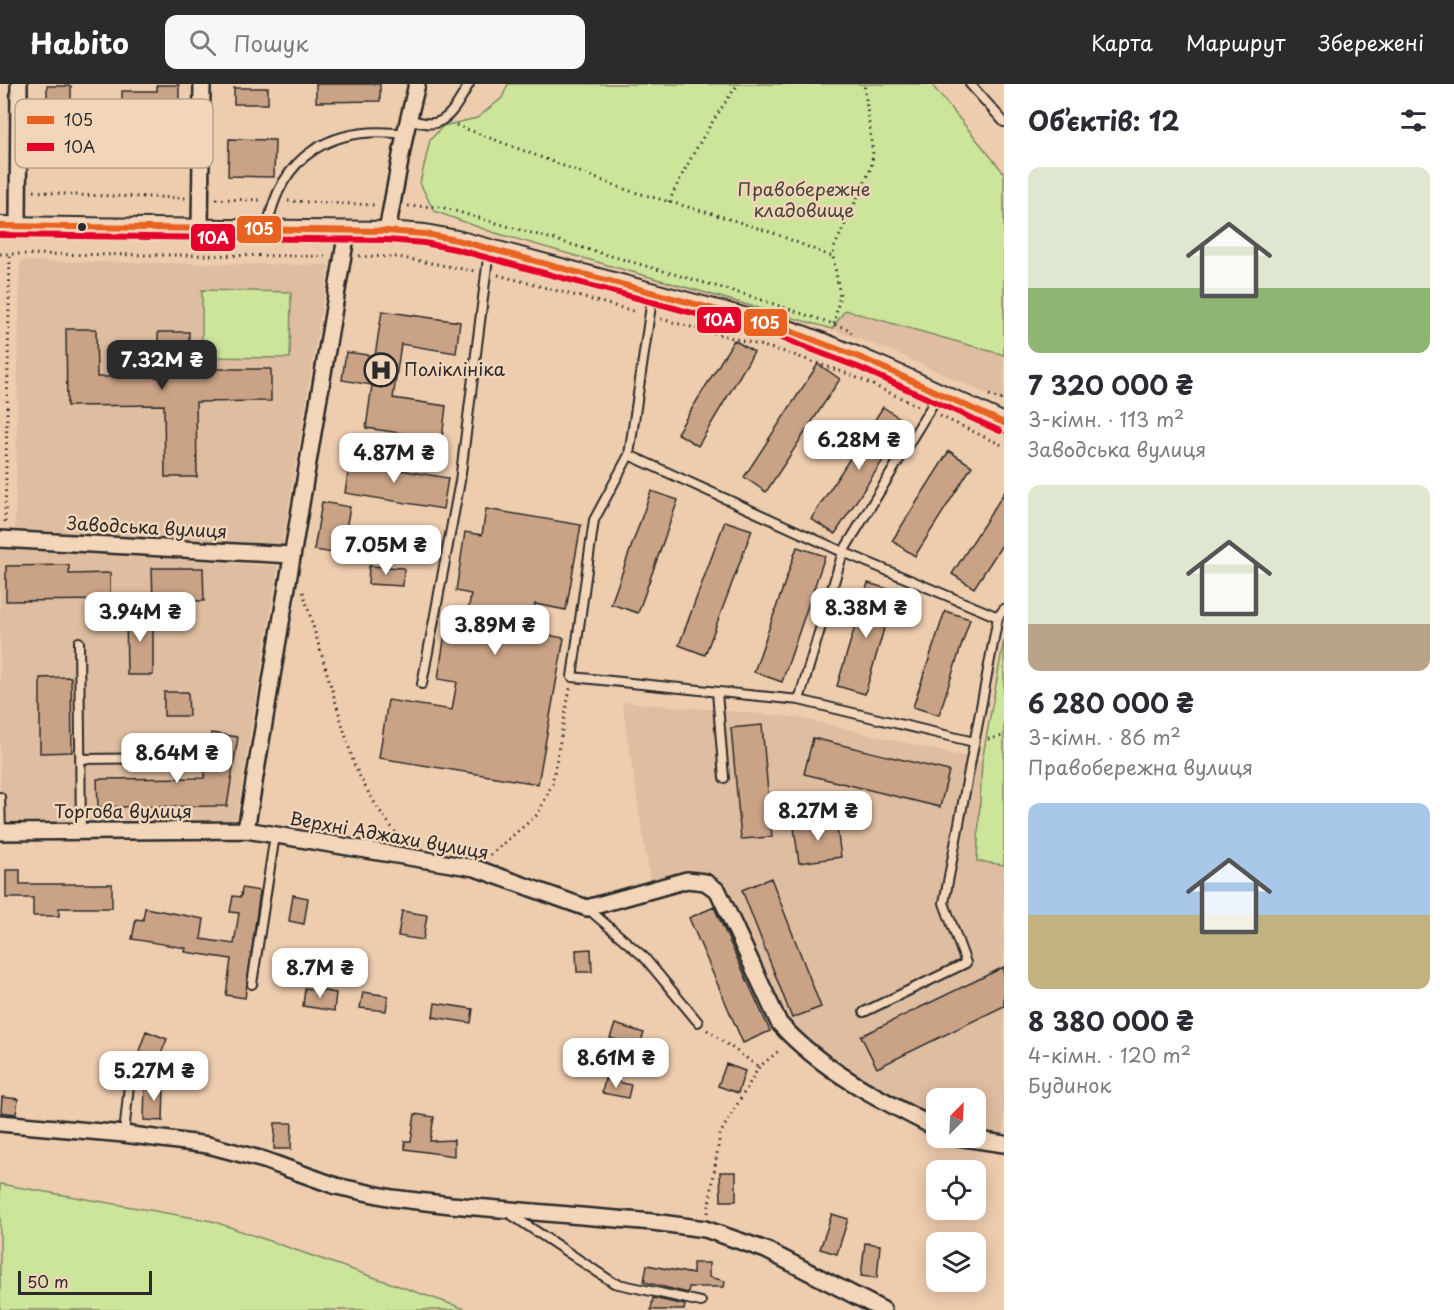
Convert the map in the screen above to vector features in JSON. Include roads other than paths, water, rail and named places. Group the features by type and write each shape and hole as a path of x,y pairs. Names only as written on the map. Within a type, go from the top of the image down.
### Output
{"street":[{"path":"387,231 417,84"},
{"path":"19,168 18,189 9,226 387,231 425,234 490,249 777,326 829,344 1004,423"},
{"path":"200,228 202,168"},
{"path":"246,830 347,231"},
{"name":"Заводська вулиця","path":"2,539 292,555"},
{"name":"Торгова вулиця","path":"0,832 246,830"},
{"name":"Верхні Аджахи вулиця","path":"246,830 475,868 587,908"},
{"path":"587,908 687,880 705,882 718,891 779,1023 810,1053 882,1100 926,1123"},
{"path":"0,1123 124,1134 208,1145 264,1160 336,1186 392,1198 653,1222 705,1229 766,1250 883,1310"},
{"path":"986,1141 1004,1144"}],"lane":[{"path":"266,230 273,201 284,180 305,156 325,143 347,135 438,122 456,105 469,84"},
{"path":"970,84 1004,122"},
{"path":"422,684 460,481 490,249"},
{"path":"652,292 629,455 594,520 572,677 799,700 974,742"},
{"path":"799,700 843,552 940,393"},
{"path":"629,455 843,552 998,617"},
{"path":"864,1012 966,963 944,903 998,617 1004,609"},
{"path":"79,642 81,832"},
{"path":"717,692 724,778"},
{"path":"80,759 177,758"},
{"path":"0,797 0,832"},
{"path":"252,984 276,835"},
{"path":"587,908 644,957 698,1022"},
{"path":"124,1134 129,1085"},
{"path":"504,1210 614,1283 701,1302"}],"place":[{"name":"Поліклініка","path":"381,370"}],"park label":[{"name":"Правобережне кладовище","path":"804,200"}]}
